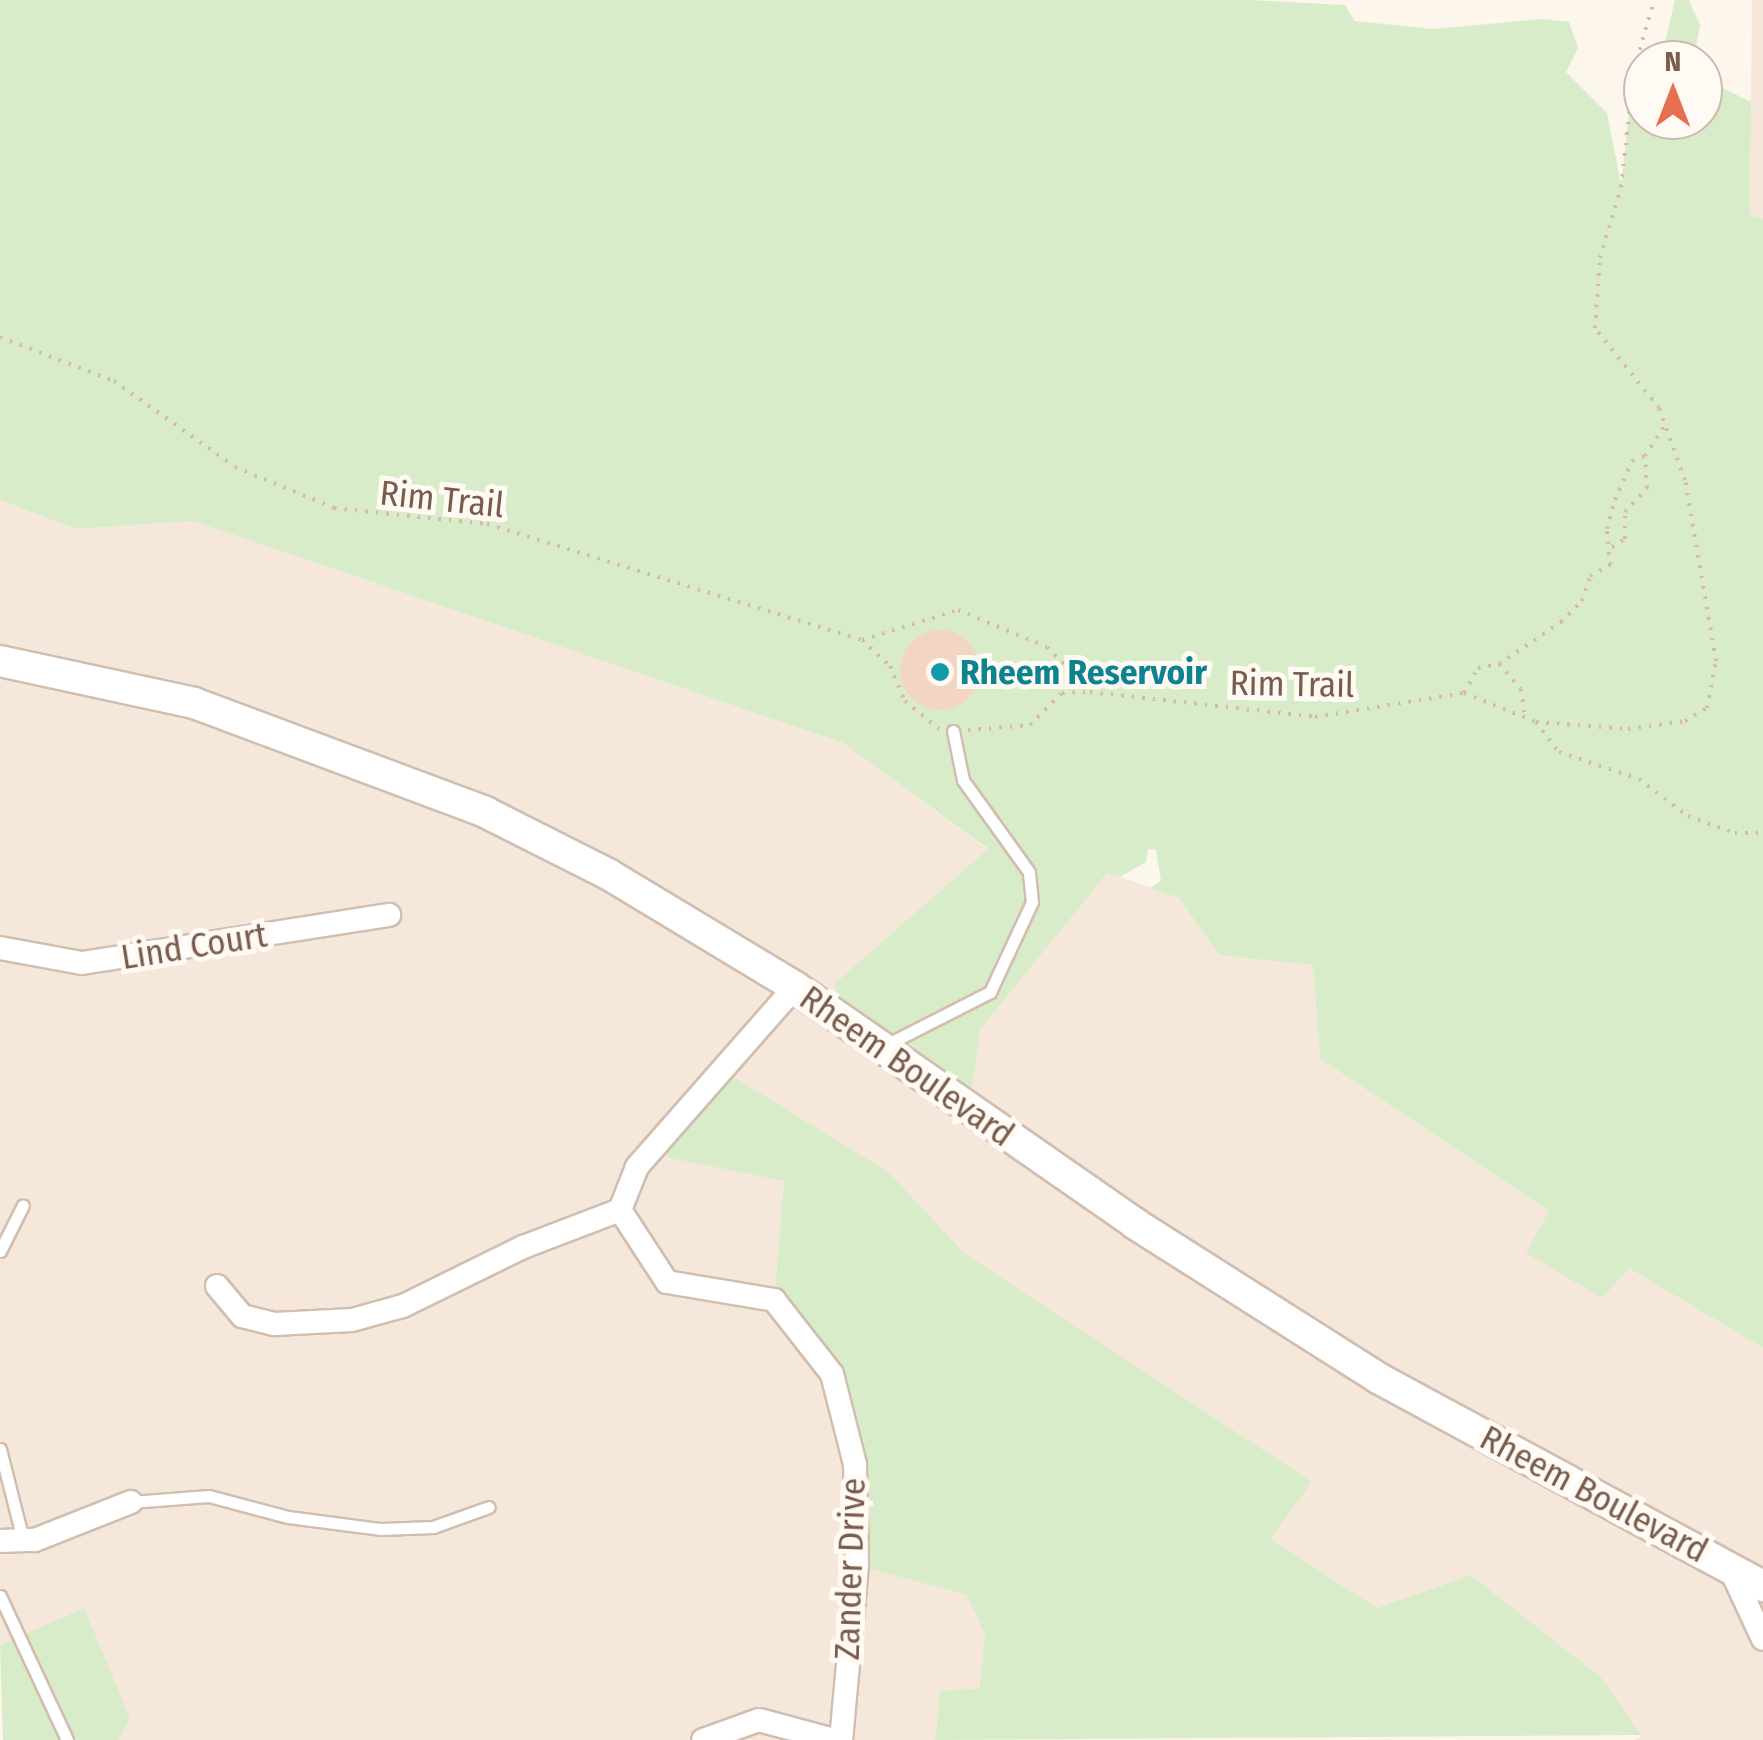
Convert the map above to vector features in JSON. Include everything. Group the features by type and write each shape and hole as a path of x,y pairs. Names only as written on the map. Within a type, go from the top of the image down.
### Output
{"street":[{"name":"Rheem Boulevard","path":"0,661 194,703 485,812 608,874 795,987 1134,1223 1378,1378 1763,1586"},
{"name":"Lind Court","path":"0,948 82,963 389,915"},
{"path":"217,1286 242,1316 275,1324 352,1320 403,1306 523,1247 620,1210 637,1167 795,987"},
{"name":"Zander Drive","path":"620,1210 668,1282 774,1300 832,1374 855,1464 857,1565 838,1740"},
{"path":"12,1541 131,1502"},
{"path":"1730,1568 1763,1639"},
{"path":"702,1740 759,1720 838,1740"}],"lane":[{"path":"884,1046 990,992 1032,902 1028,872 963,780 953,732"},
{"path":"0,1251 24,1205"},
{"path":"0,1449 12,1541"},
{"path":"131,1502 208,1496 288,1517 381,1528 433,1526 489,1507"},
{"path":"0,1596 68,1740"}],"path":[{"path":"1654,0 1634,70 1621,187 1600,258 1595,328 1659,408 1665,425 1684,480 1716,688 1707,708 1685,722 1628,729 1536,722 1464,693 1478,668 1499,664 1582,601 1590,576 1610,566 1612,547 1607,529 1615,500 1632,462 1645,456 1665,425"},
{"name":"Rim Trail","path":"0,337 114,381 235,467 334,508 488,524 862,640"},
{"path":"1612,547 1625,539 1625,512 1647,488 1645,456"},
{"path":"953,732 923,720 904,701 890,666 862,640 958,610 1046,647 1090,692"},
{"path":"1499,664 1521,689 1525,717"},
{"name":"Rim Trail","path":"953,732 1030,726 1062,693 1090,692 1315,717 1464,693"},
{"path":"1536,722 1559,752 1639,780 1688,816 1735,834 1763,833"}],"shaded area":[{"path":"1752,0 1763,0 1763,219 1750,216"},
{"path":"0,500 76,529 193,521 843,743 988,850 835,983 837,996 980,1030 1107,872 1179,898 1220,955 1313,965 1320,1059 1550,1212 1527,1253 1628,1267 1763,1348 1763,1740 1635,1740 1641,1736 1602,1678 1471,1575 1377,1608 1269,1539 1311,1482 963,1252 890,1173 669,1158 784,1181 774,1300 832,1374 857,1564 968,1595 985,1635 979,1689 940,1690 935,1740 119,1740 129,1718 84,1609 0,1645"}],"green space":[{"path":"0,0 1249,0 1345,5 1355,21 1433,29 1543,19 1569,22 1578,48 1566,72 1607,113 1621,184 1626,140 1723,140 1723,88 1751,102 1750,215 1763,219 1763,1348 1629,1268 1602,1298 1526,1253 1549,1211 1320,1059 1313,965 1219,955 1179,898 1150,888 1161,881 1156,850 1148,849 1146,862 1120,877 1107,873 980,1030 969,1111 839,1016 835,983 988,849 843,743 193,521 76,529 0,500"},
{"path":"1675,0 1689,0 1700,25 1697,40 1666,40"},
{"path":"722,1070 890,1173 963,1252 1312,1482 1270,1539 1377,1608 1471,1575 1602,1678 1641,1735 935,1740 940,1690 979,1689 985,1635 967,1595 857,1565 832,1374 774,1300 784,1181 669,1158 656,1145"},
{"path":"84,1608 130,1718 119,1740 3,1740 0,1645"}],"building":[{"name":"Rheem Reservoir","path":"940,630 955,633 968,642 977,655 977,685 968,698 955,707 940,710 925,707 912,698 903,685 900,670 903,655 912,642 925,633"}],"place":[{"name":"Rheem Reservoir","path":"940,672"}]}
